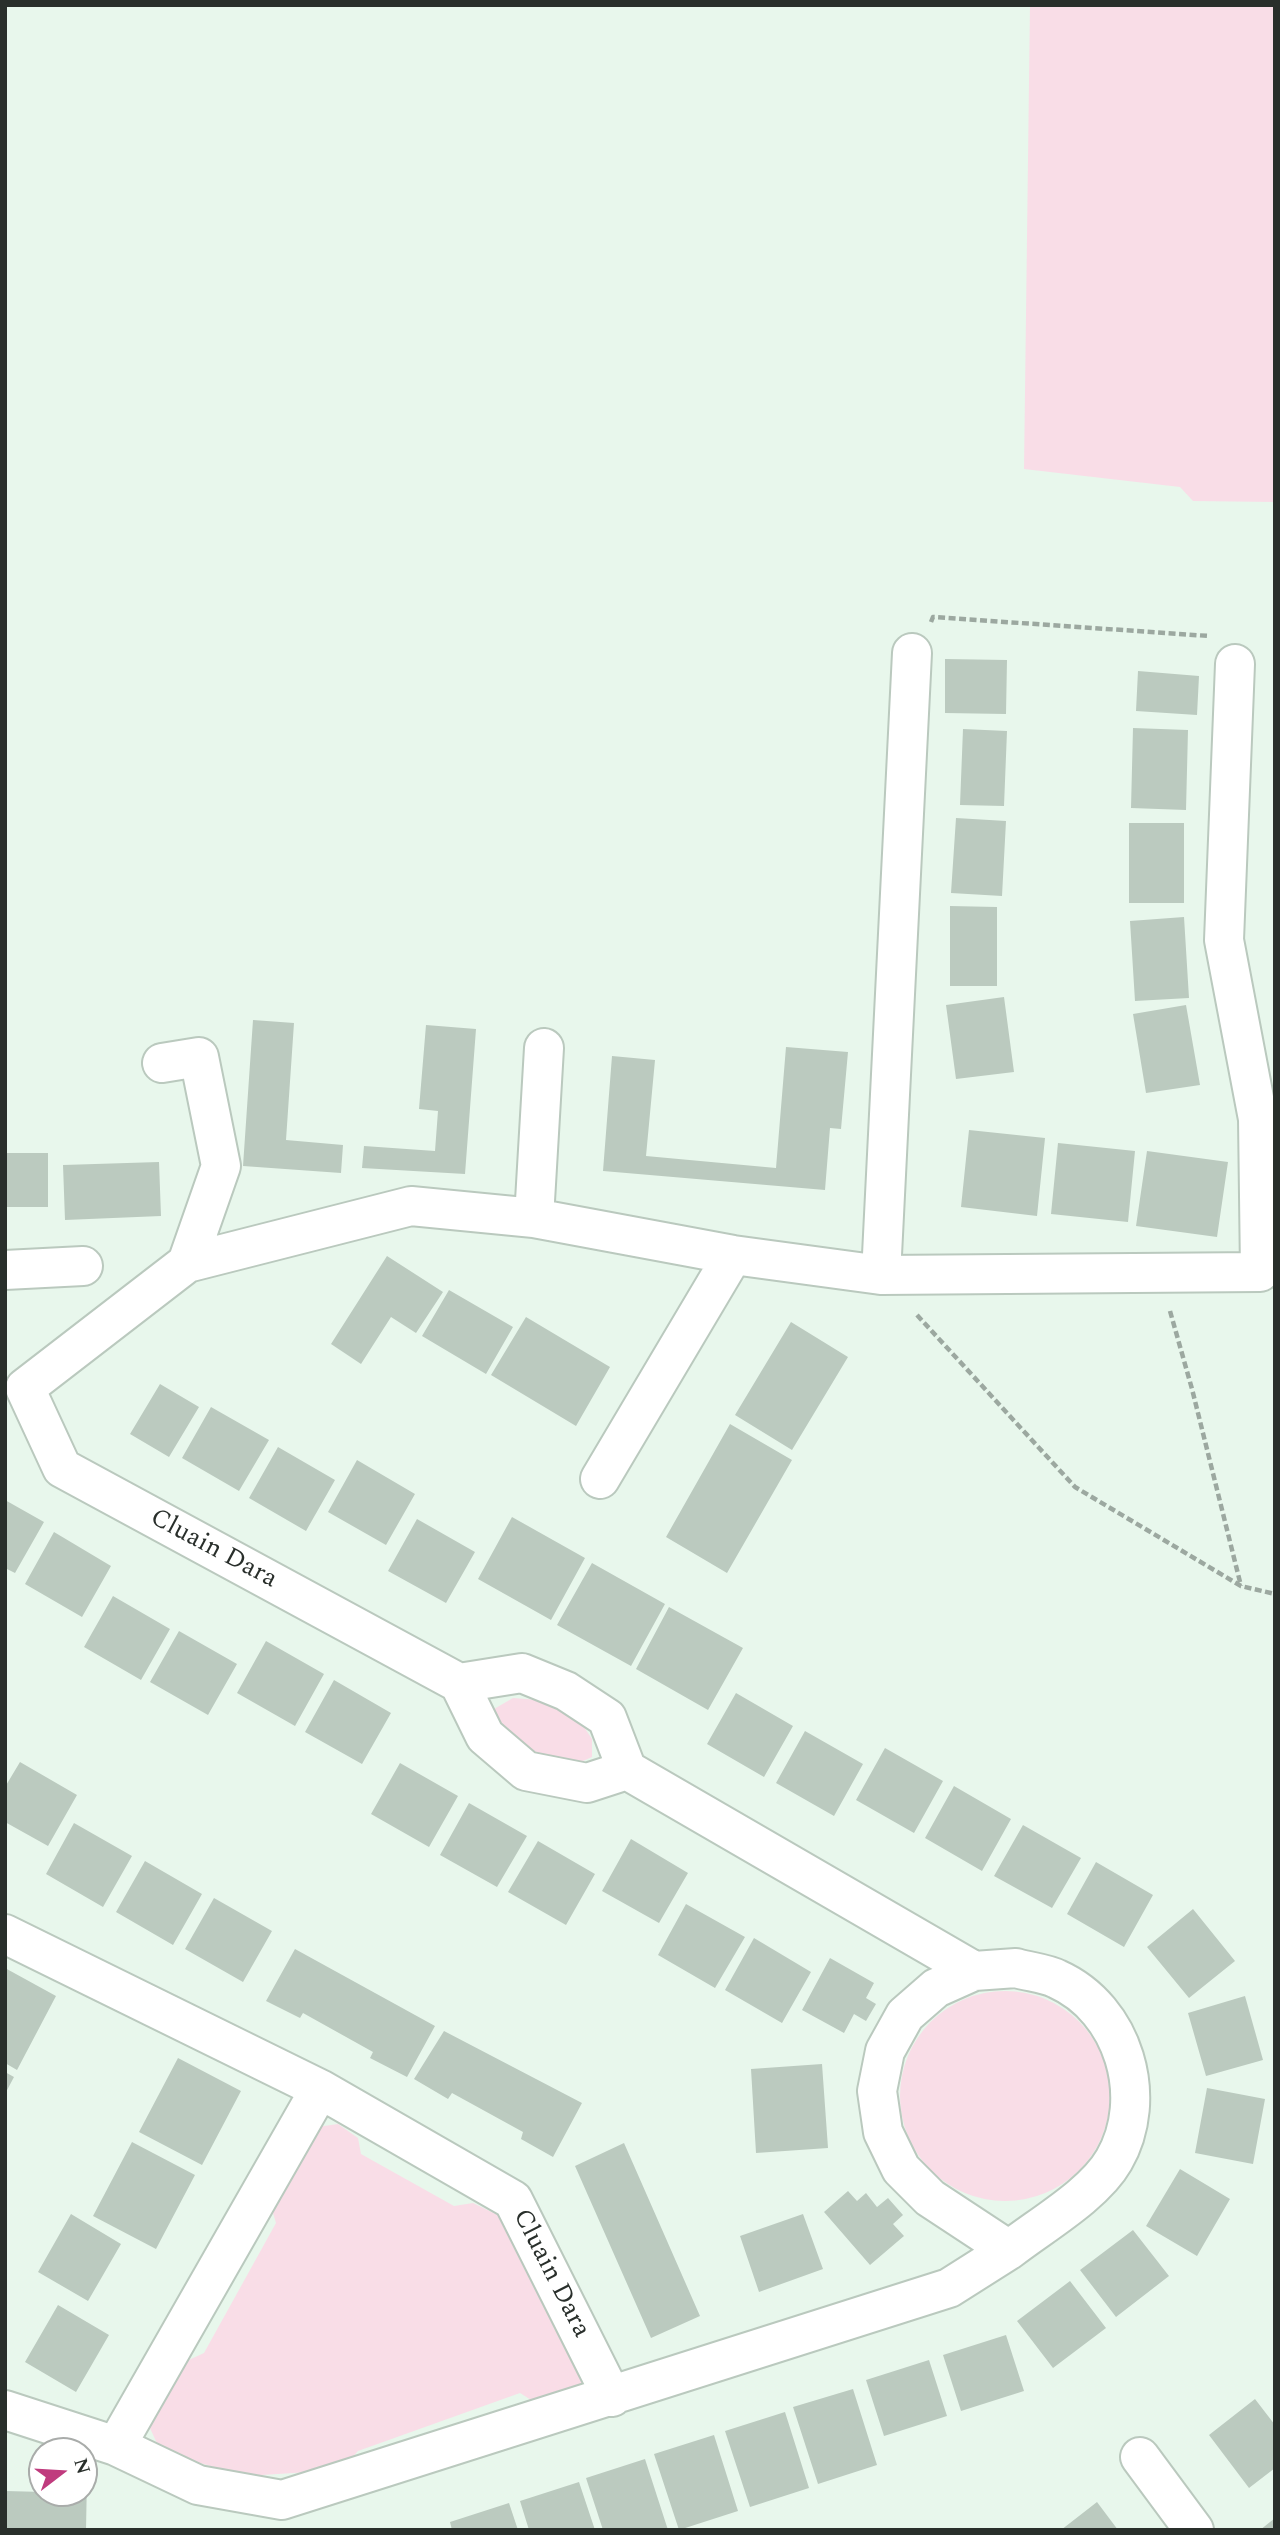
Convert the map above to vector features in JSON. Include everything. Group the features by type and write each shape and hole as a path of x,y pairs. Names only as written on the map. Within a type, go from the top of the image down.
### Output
{"street":[{"path":"15,1389 187,1263 411,1206 534,1218 733,1255 881,1275 1260,1272 1258,1119 1224,940 1227,651"},
{"path":"881,1275 912,653"},
{"path":"534,1218 544,1048"},
{"path":"162,1063 199,1057 221,1166 187,1263"},
{"path":"600,1479 733,1255"},
{"path":"5,1269 83,1266"},
{"name":"Cluain Dara","path":"15,1389 62,1468 459,1683"},
{"path":"627,1769 587,1783 526,1771 485,1736 459,1683 522,1673 566,1691 607,1718 627,1769 974,1971"},
{"name":"Cluain Dara","path":"5,1934 320,2089 513,2200 612,2397"},
{"path":"5,2410 116,2446 198,2485 284,2515 612,2397 950,2288 1009,2250 1086,2193 1114,2161 1129,2121 1130,2078 1118,2038 1093,2003 1057,1979 1016,1968 974,1971 936,1988 905,2015 885,2051 877,2091 883,2132 901,2169 930,2199 1009,2250"},
{"path":"116,2446 320,2089"},
{"path":"1140,2457 1194,2530"}],"path":[{"path":"912,653 933,617 1227,651"},
{"path":"1159,1273 1192,1389 1241,1586"},
{"path":"881,1275 1075,1487 1241,1586 1275,1594"}],"shaded area":[{"path":"1030,5 1275,5 1275,502 1193,501 1180,487 1024,469"},
{"path":"513,1698 552,1701 580,1721 592,1739 592,1757 574,1765 548,1764 499,1726 494,1709"},
{"path":"1005,1991 1045,1999 1079,2022 1102,2056 1110,2096 1102,2136 1079,2170 1045,2193 1005,2201 965,2193 931,2170 908,2136 900,2096 908,2056 931,2022 965,1999"},
{"path":"338,2124 358,2138 361,2154 454,2206 473,2203 504,2218 588,2371 581,2388 539,2405 520,2393 358,2451 341,2470 246,2476 161,2452 149,2426 180,2364 204,2353 276,2223 270,2203 310,2128"}],"building":[{"path":"945,659 1007,660 1006,714 945,713"},
{"path":"1138,671 1199,676 1197,715 1136,711"},
{"path":"1133,728 1188,730 1186,810 1131,808"},
{"path":"963,729 1007,731 1004,806 960,805"},
{"path":"956,818 1006,821 1002,896 951,893"},
{"path":"1129,823 1184,823 1184,903 1129,903"},
{"path":"950,906 997,907 997,986 950,986"},
{"path":"1184,917 1189,998 1135,1001 1130,921"},
{"path":"1004,997 1014,1072 956,1079 946,1005"},
{"path":"1186,1005 1200,1085 1146,1093 1133,1014"},
{"path":"253,1020 294,1023 286,1140 343,1145 341,1173 243,1166"},
{"path":"426,1025 476,1029 465,1174 362,1168 364,1146 435,1151 438,1111 419,1109"},
{"path":"786,1047 848,1052 841,1129 830,1128 825,1190 603,1171 612,1056 655,1060 646,1156 776,1168"},
{"path":"969,1130 1045,1138 1037,1216 961,1207"},
{"path":"1058,1143 1135,1151 1128,1222 1051,1214"},
{"path":"1147,1151 1228,1162 1217,1237 1136,1226"},
{"path":"5,1153 48,1153 48,1207 5,1207"},
{"path":"159,1162 161,1216 65,1220 63,1165"},
{"path":"387,1256 443,1292 416,1333 391,1317 361,1364 331,1344"},
{"path":"449,1290 513,1327 486,1374 422,1336"},
{"path":"526,1317 610,1367 576,1426 491,1375"},
{"path":"791,1322 848,1357 792,1450 735,1415"},
{"path":"160,1384 199,1407 169,1457 130,1434"},
{"path":"211,1407 269,1440 239,1491 182,1458"},
{"path":"730,1424 792,1460 727,1573 666,1537"},
{"path":"278,1447 335,1480 306,1531 249,1498"},
{"path":"357,1460 415,1494 386,1545 328,1512"},
{"path":"5,1500 44,1522 15,1573 5,1568"},
{"path":"512,1517 585,1558 551,1620 478,1579"},
{"path":"417,1519 475,1552 446,1603 388,1571"},
{"path":"54,1532 111,1566 82,1617 25,1584"},
{"path":"592,1563 665,1604 631,1666 557,1625"},
{"path":"113,1596 170,1629 141,1680 84,1647"},
{"path":"669,1607 743,1648 708,1710 636,1669"},
{"path":"179,1631 237,1664 208,1715 150,1682"},
{"path":"266,1641 324,1674 295,1726 237,1693"},
{"path":"334,1680 391,1713 362,1764 305,1732"},
{"path":"736,1693 793,1726 764,1777 707,1744"},
{"path":"805,1731 863,1764 834,1816 776,1783"},
{"path":"885,1748 943,1781 914,1833 856,1800"},
{"path":"20,1762 77,1795 48,1846 5,1822 5,1787"},
{"path":"400,1763 458,1796 429,1847 371,1814"},
{"path":"954,1786 1011,1819 982,1871 925,1838"},
{"path":"469,1803 527,1836 497,1887 440,1855"},
{"path":"74,1823 132,1856 103,1907 46,1874"},
{"path":"1023,1825 1081,1858 1052,1908 994,1876"},
{"path":"631,1839 688,1873 659,1923 602,1891"},
{"path":"538,1841 595,1874 566,1925 508,1892"},
{"path":"145,1861 202,1894 173,1945 116,1912"},
{"path":"1096,1862 1153,1895 1124,1947 1067,1914"},
{"path":"214,1898 272,1931 243,1982 185,1949"},
{"path":"686,1904 745,1937 715,1988 658,1955"},
{"path":"1193,1909 1235,1961 1189,1998 1147,1947"},
{"path":"754,1938 811,1972 782,2023 725,1990"},
{"path":"295,1949 435,2026 407,2077 370,2058 373,2052 303,2013 300,2018 266,2001"},
{"path":"830,1958 874,1983 866,1998 876,2004 866,2021 854,2014 844,2033 802,2010"},
{"path":"5,1968 56,1996 17,2070 5,2063"},
{"path":"1245,1996 1263,2060 1206,2076 1188,2013"},
{"path":"444,2031 582,2103 553,2157 521,2139 523,2132 452,2093 448,2099 414,2079"},
{"path":"178,2058 241,2091 202,2165 139,2132"},
{"path":"822,2064 828,2148 756,2153 751,2069"},
{"path":"5,2072 14,2077 5,2094"},
{"path":"1207,2088 1265,2099 1253,2164 1195,2153"},
{"path":"132,2142 195,2175 156,2249 93,2216"},
{"path":"624,2143 700,2316 651,2338 575,2166"},
{"path":"1180,2169 1230,2199 1197,2256 1146,2226"},
{"path":"848,2191 857,2201 866,2193 877,2207 888,2198 903,2215 893,2224 904,2236 870,2265 824,2212"},
{"path":"71,2214 121,2244 88,2301 38,2272"},
{"path":"803,2214 823,2269 759,2292 740,2236"},
{"path":"1133,2230 1169,2276 1116,2317 1080,2270"},
{"path":"1070,2281 1106,2328 1053,2368 1017,2321"},
{"path":"58,2305 109,2335 76,2392 25,2362"},
{"path":"1006,2335 1024,2391 961,2411 943,2355"},
{"path":"929,2360 947,2416 884,2436 866,2380"},
{"path":"853,2389 877,2465 818,2484 793,2407"},
{"path":"1255,2399 1275,2425 1275,2468 1249,2488 1209,2435"},
{"path":"785,2412 809,2488 750,2507 725,2431"},
{"path":"714,2435 738,2511 679,2530 654,2454"},
{"path":"645,2459 668,2530 603,2530 586,2478"},
{"path":"579,2482 595,2530 529,2530 520,2501"},
{"path":"5,2491 28,2492 28,2507 86,2507 86,2530 5,2530"},
{"path":"1097,2502 1118,2530 1061,2530"},
{"path":"509,2503 518,2530 452,2530 450,2522"},
{"path":"1275,2518 1275,2530 1260,2530"}]}
